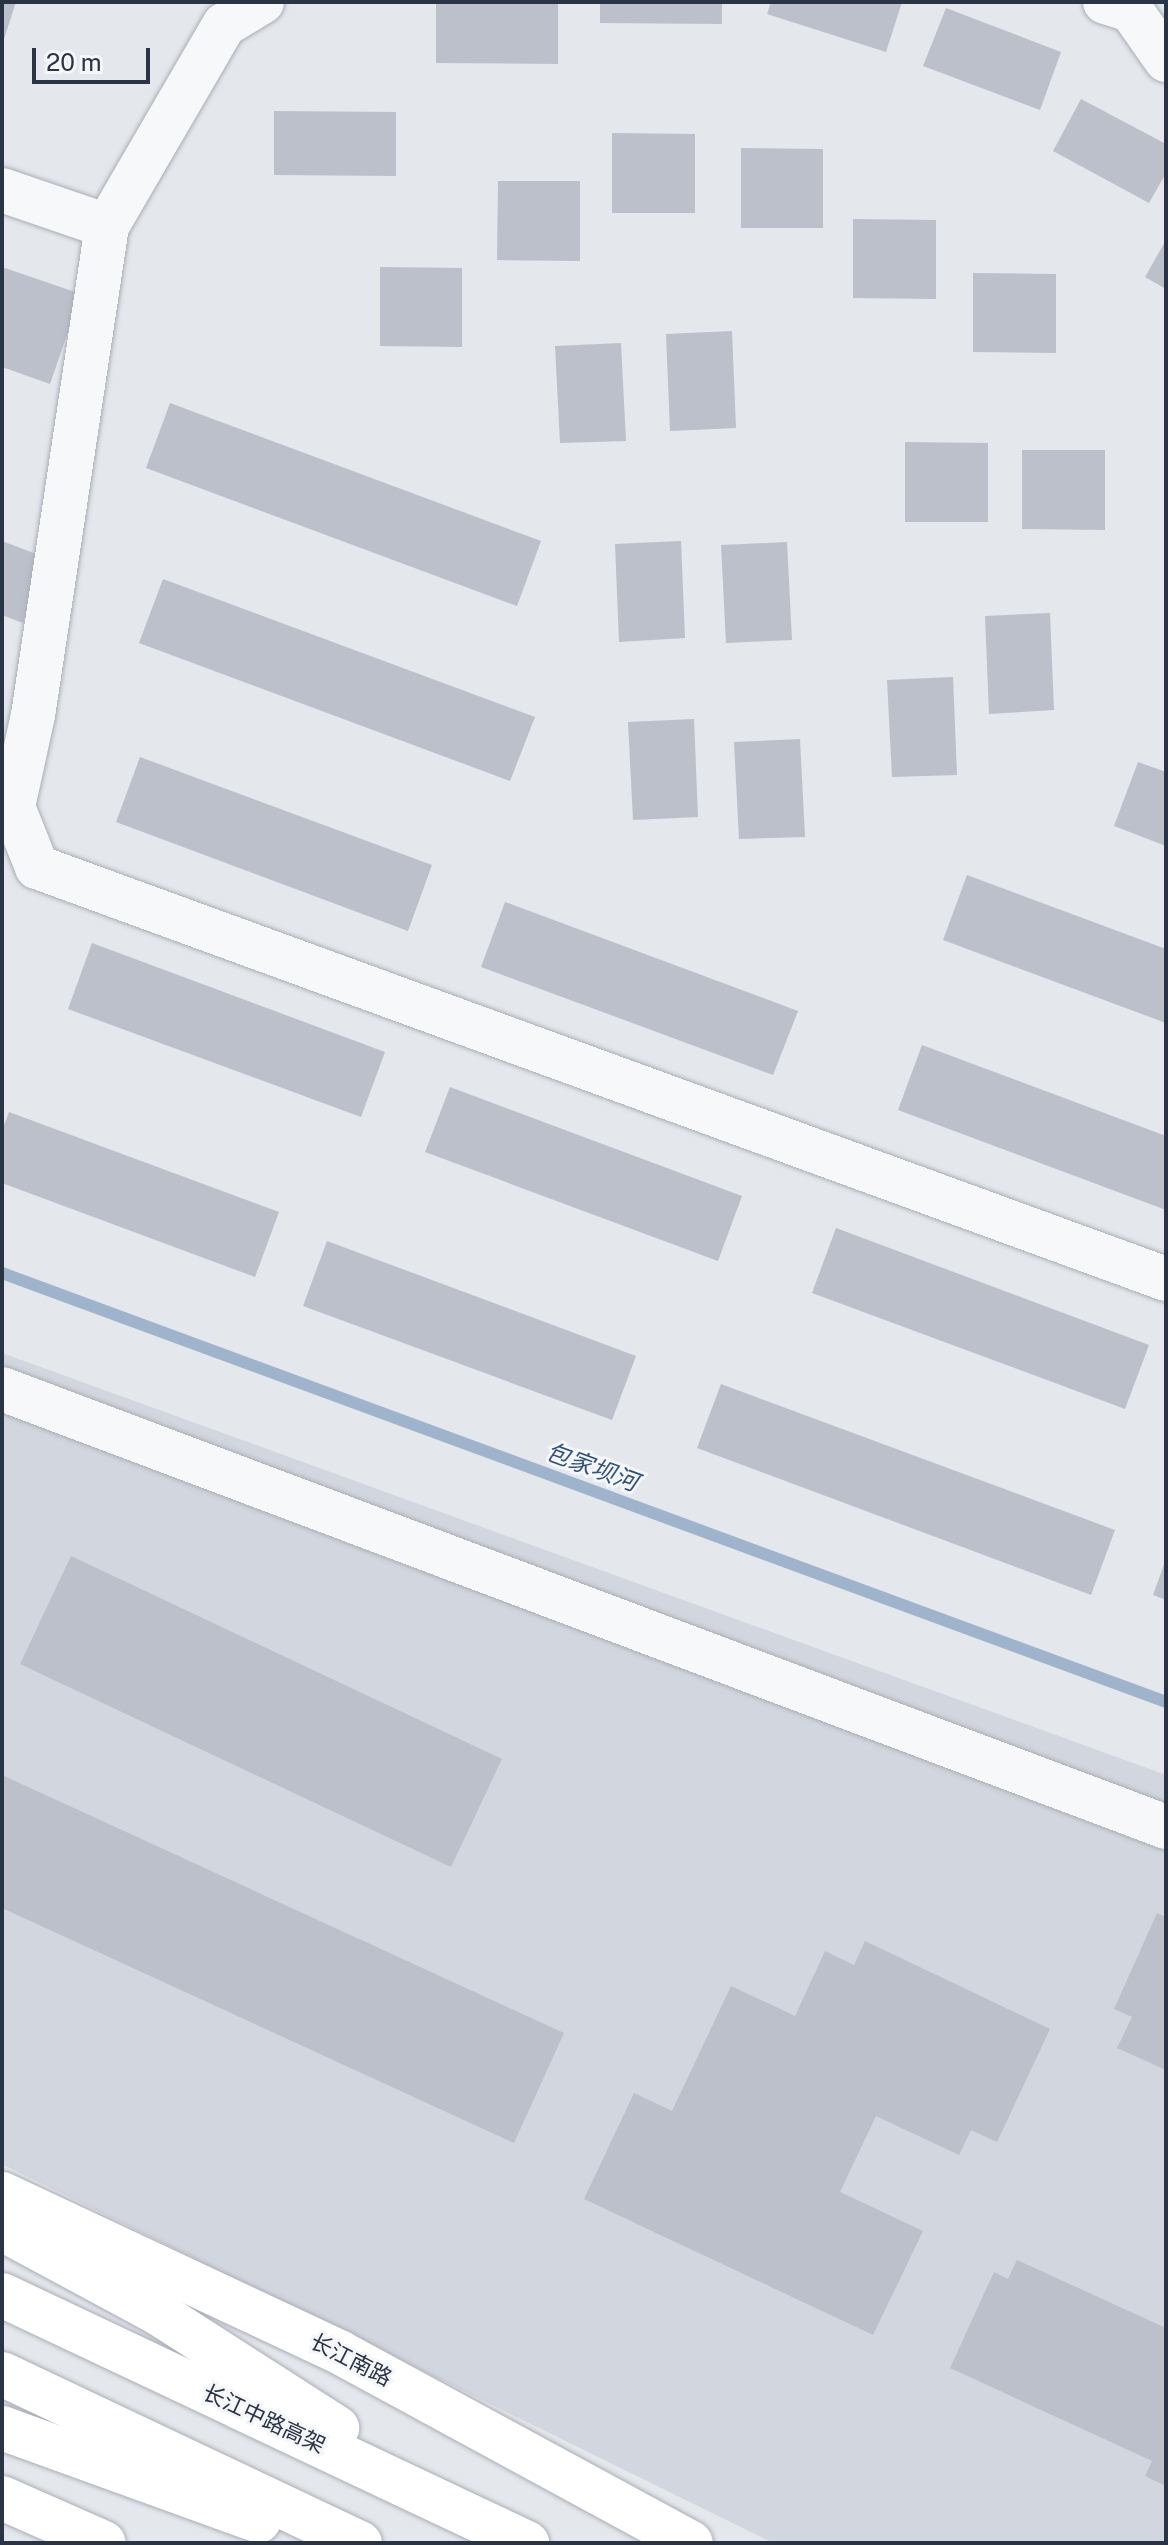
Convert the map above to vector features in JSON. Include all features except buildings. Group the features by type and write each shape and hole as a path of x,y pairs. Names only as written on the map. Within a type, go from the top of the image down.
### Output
{"main road":[{"name":"长江南路","path":"2,2194 341,2353 691,2543"},
{"path":"2,2229 158,2313 488,2525"},
{"name":"长江中路高架","path":"2,2295 527,2543"},
{"path":"2,2374 360,2543"},
{"path":"2,2428 320,2543"},
{"path":"2,2498 104,2543"}],"street":[{"path":"262,2 224,25 107,226 33,715 13,807 37,867 1166,1279"},
{"path":"1105,2 1131,10 1166,60"},
{"path":"2,190 107,226"},
{"path":"2,1389 1166,1827"}],"shaded area":[{"path":"2,1353 1166,1775 1166,2543 773,2543 2,2164"}],"waterway":[{"name":"包家坝河","path":"2,1273 1166,1702"}]}
